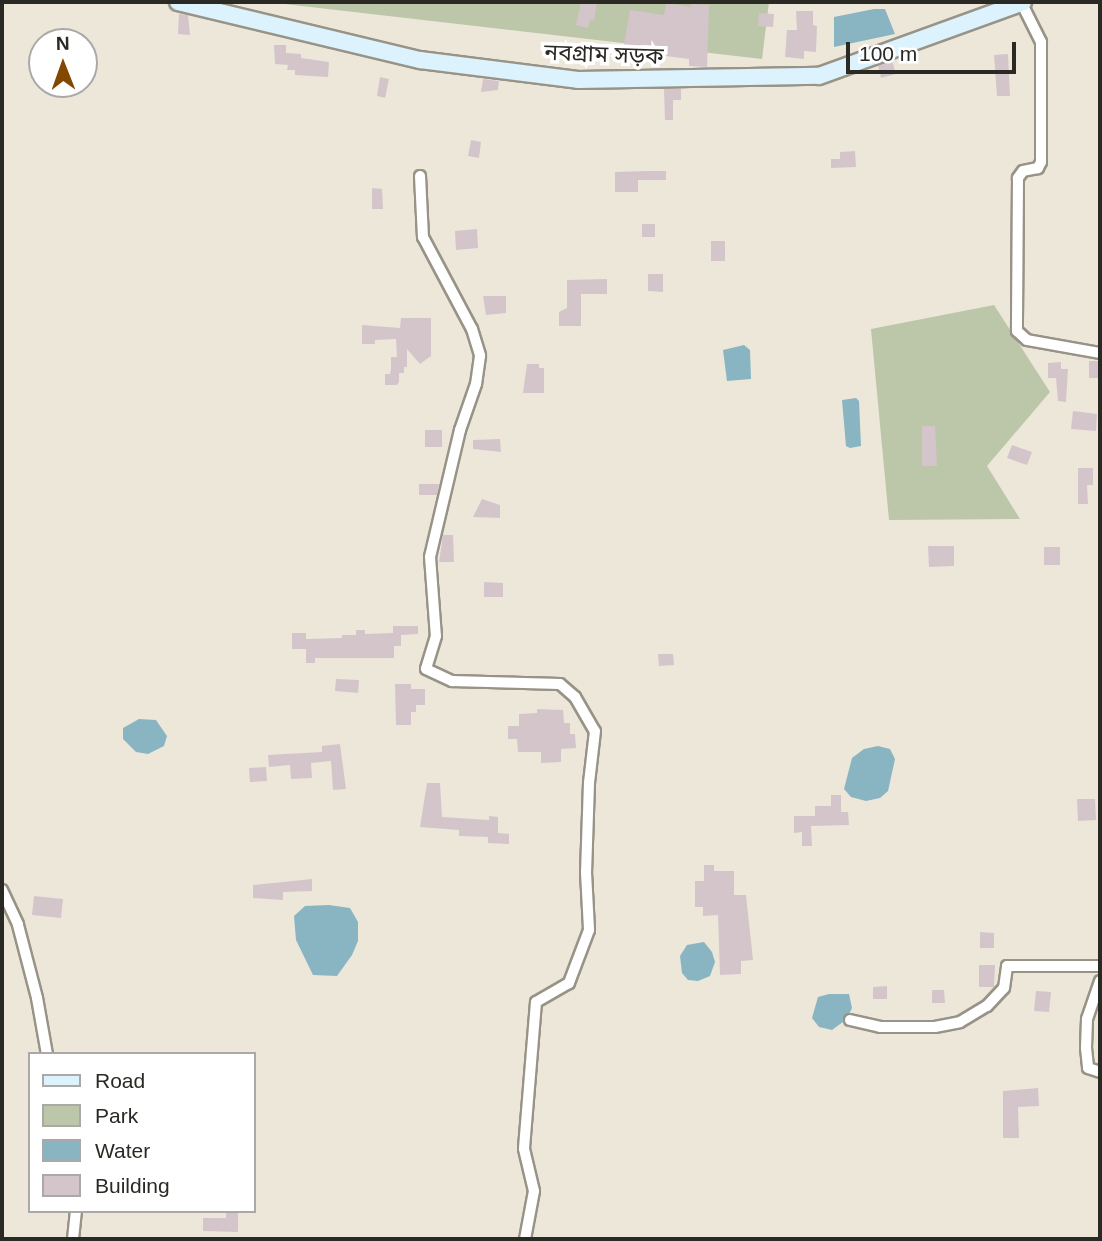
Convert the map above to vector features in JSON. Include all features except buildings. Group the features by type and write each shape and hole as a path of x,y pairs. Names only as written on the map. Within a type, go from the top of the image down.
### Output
{"main road":[{"name":"নবগ্রাম সড়ক","path":"178,2 420,60 578,80 819,76 1022,2"}],"street":[{"path":"1022,2 1041,42 1041,162 1038,168 1023,170 1018,178 1017,331 1027,340 1100,353"},
{"path":"420,176 423,237 472,329 480,356 476,384 460,430 430,557 436,636 426,669 452,681 561,684 575,697 595,731 589,783 586,872 589,930 569,983 536,1002 524,1149 534,1191 525,1239"},
{"path":"2,890 18,925 37,998 47,1052"},
{"path":"850,1020 880,1027 935,1027 960,1021 986,1006 1004,988 1007,966 1100,966"},
{"path":"1100,981 1087,1019 1086,1048 1088,1068 1100,1072"},
{"path":"73,1239 76,1213"}],"green space":[{"path":"267,2 769,2 762,59"},
{"path":"994,305 1050,392 987,466 1020,519 889,520 871,329"}],"water":[{"path":"885,9 895,34 834,47 834,17"},
{"path":"744,345 750,350 751,379 727,381 723,350"},
{"path":"856,398 859,401 861,446 850,448 846,446 842,400"},
{"path":"139,719 156,720 167,736 164,746 148,754 136,752 123,739 123,728"},
{"path":"878,746 890,749 895,759 888,791 880,798 866,801 851,797 844,789 852,758 864,749"},
{"path":"305,906 350,908 358,922 358,941 337,976 313,975 296,940 294,916"},
{"path":"704,942 712,952 715,962 710,976 698,981 688,980 682,973 680,956 687,945"},
{"path":"849,994 852,1008 847,1019 832,1030 819,1027 812,1018 818,997"}]}
